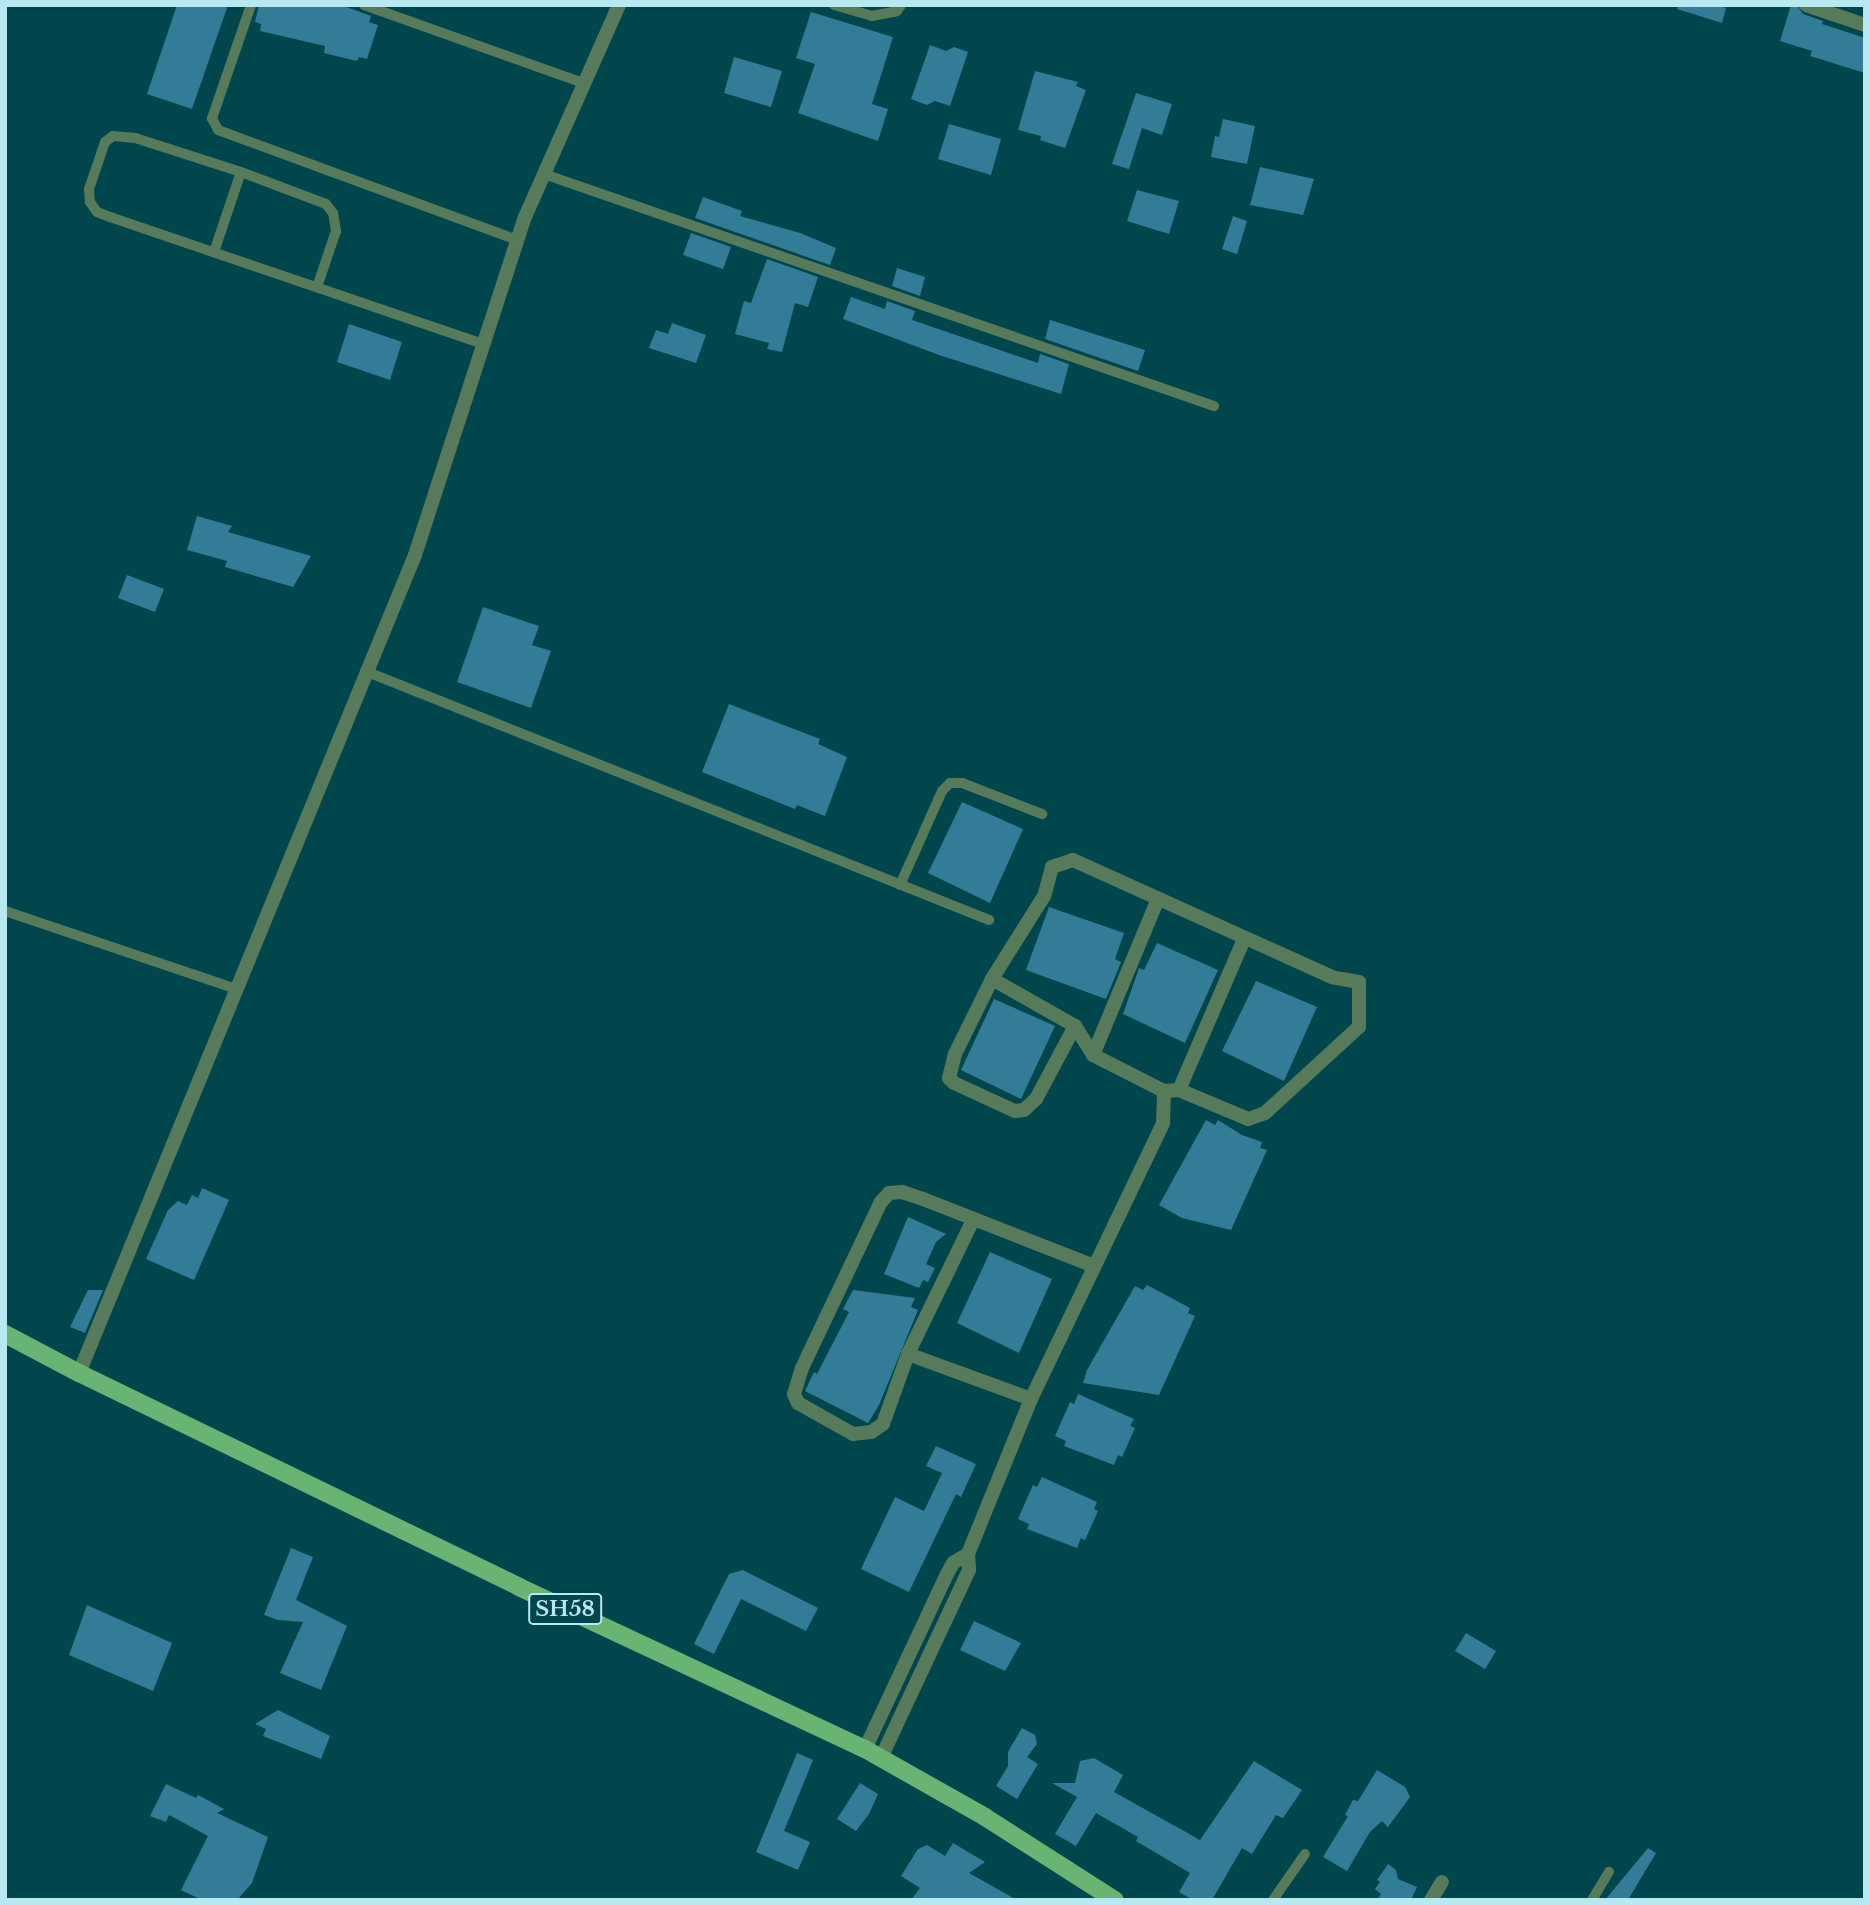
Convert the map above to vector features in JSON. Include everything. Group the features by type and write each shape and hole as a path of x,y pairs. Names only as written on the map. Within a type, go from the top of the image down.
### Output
{"main road":[{"name":"SH58","path":"5,1334 79,1373 506,1581 873,1753 985,1818 1115,1900"}],"street":[{"path":"79,1373 365,671 415,555 517,240 619,5"},
{"path":"1806,5 1865,25"},
{"path":"992,979 1075,1026 1093,1055 1164,1091 1179,1090 1248,1119 1258,1116 1359,1027 1359,982 1332,977 1307,963 1244,939 1073,860 1052,867 1044,896 992,979 949,1069 949,1077 954,1083 1015,1111 1024,1110 1036,1099 1075,1026"},
{"path":"1093,1055 1158,899"},
{"path":"1179,1090 1244,939"},
{"path":"873,1753 969,1570 968,1555 1031,1399 1163,1123 1164,1091"},
{"path":"973,1220 908,1354 883,1424 871,1432 853,1434 798,1403 794,1394 799,1376 881,1202 889,1193 902,1192 1094,1266"},
{"path":"908,1354 1031,1399"},
{"path":"1431,1900 1442,1882"}],"lane":[{"path":"251,5 212,118 218,130 517,240"},
{"path":"364,5 583,83"},
{"path":"834,5 872,16 897,11 901,5"},
{"path":"317,287 336,231 333,213 317,199 123,135 113,136 105,142 89,189 90,202 97,212 484,344"},
{"path":"214,252 241,172"},
{"path":"544,174 1214,405"},
{"path":"365,671 989,920"},
{"path":"900,885 942,791 950,783 962,783 1042,814"},
{"path":"5,911 237,989"},
{"path":"1273,1900 1305,1854"},
{"path":"1591,1900 1609,1872"}],"building":[{"path":"177,5 228,5 192,109 147,94"},
{"path":"259,5 341,5 371,16 369,22 378,25 367,59 359,57 357,61 324,53 325,46 260,31 261,24 255,22"},
{"path":"1678,5 1716,5 1726,8 1722,23 1677,9"},
{"path":"1791,5 1797,5 1803,14 1823,21 1822,24 1865,38 1865,73 1810,56 1812,51 1780,41"},
{"path":"811,12 893,37 872,104 888,109 878,141 798,113 815,64 796,58"},
{"path":"930,45 946,51 954,47 968,52 950,106 935,101 927,105 911,99"},
{"path":"734,57 782,71 771,107 724,93"},
{"path":"1035,71 1078,82 1076,86 1086,90 1065,148 1040,140 1041,136 1018,130"},
{"path":"1136,93 1172,104 1162,135 1142,128 1129,169 1112,164"},
{"path":"1223,119 1255,126 1247,164 1211,157 1215,136 1219,137"},
{"path":"949,124 1001,139 991,175 938,159"},
{"path":"1260,167 1314,179 1303,215 1250,205"},
{"path":"1137,190 1179,201 1169,234 1127,221"},
{"path":"703,197 742,211 740,216 800,233 836,248 830,265 695,218"},
{"path":"1233,216 1247,221 1237,254 1222,249"},
{"path":"691,233 731,247 723,269 683,255"},
{"path":"767,259 818,277 808,307 795,303 782,352 767,349 769,343 735,334 744,301 751,303"},
{"path":"897,268 925,277 920,296 892,286"},
{"path":"851,297 885,309 887,301 915,311 912,320 1038,363 1040,354 1069,364 1061,394 939,355 843,319"},
{"path":"1050,320 1145,350 1138,371 1045,339"},
{"path":"672,323 706,335 696,363 649,348 656,330 668,334"},
{"path":"349,324 402,342 390,380 337,362"},
{"path":"197,516 232,526 228,532 311,556 293,587 225,567 227,561 187,550"},
{"path":"127,575 164,589 155,612 118,598"},
{"path":"483,607 539,626 532,645 551,651 531,708 457,682"},
{"path":"729,704 820,739 818,744 847,757 825,816 797,805 795,809 702,772"},
{"path":"962,802 1023,829 990,903 928,873"},
{"path":"1049,907 1124,933 1115,959 1121,962 1106,999 1026,970"},
{"path":"1157,943 1218,970 1185,1043 1123,1014 1139,968 1144,970"},
{"path":"1256,981 1317,1007 1284,1081 1222,1051"},
{"path":"994,999 1055,1026 1021,1099 961,1070"},
{"path":"1206,1120 1215,1125 1218,1120 1242,1135 1262,1142 1260,1148 1267,1150 1231,1230 1182,1218 1159,1205"},
{"path":"202,1188 229,1200 194,1280 146,1259 168,1210 178,1201 187,1205 192,1195 198,1198"},
{"path":"908,1217 946,1234 936,1242 926,1264 935,1268 928,1282 923,1280 919,1288 884,1274"},
{"path":"990,1252 1052,1279 1019,1353 957,1323"},
{"path":"1147,1285 1190,1308 1188,1313 1195,1316 1159,1395 1083,1383 1087,1370 1135,1286 1143,1290"},
{"path":"88,1290 103,1290 85,1333 70,1327"},
{"path":"853,1290 915,1298 911,1307 918,1310 879,1405 868,1423 805,1391 814,1372 817,1374 849,1312 843,1309"},
{"path":"1078,1394 1134,1419 1130,1426 1135,1428 1122,1457 1118,1455 1114,1465 1064,1446 1066,1441 1055,1436 1070,1402 1074,1404"},
{"path":"936,1446 976,1464 961,1497 956,1494 909,1592 861,1569 895,1497 924,1511 942,1473 926,1466"},
{"path":"1042,1477 1097,1502 1094,1509 1098,1511 1085,1540 1081,1538 1077,1548 1027,1529 1029,1524 1018,1519 1033,1485 1037,1487"},
{"path":"291,1548 313,1557 296,1600 347,1626 321,1690 280,1673 303,1622 278,1620 264,1615"},
{"path":"743,1570 818,1608 806,1631 741,1599 714,1654 694,1644 729,1574"},
{"path":"87,1605 172,1643 153,1691 69,1655"},
{"path":"974,1621 1021,1643 1005,1671 960,1650"},
{"path":"1466,1633 1496,1651 1485,1669 1455,1651"},
{"path":"278,1710 330,1736 321,1759 263,1736 266,1729 255,1724"},
{"path":"1022,1728 1035,1735 1037,1744 1027,1757 1038,1764 1017,1799 996,1786 1008,1766 1008,1752"},
{"path":"797,1753 813,1760 784,1831 810,1842 798,1870 756,1852"},
{"path":"1094,1758 1123,1775 1114,1792 1200,1840 1254,1761 1302,1790 1283,1818 1276,1815 1252,1854 1242,1848 1212,1900 1193,1900 1179,1892 1190,1873 1136,1841 1138,1837 1096,1813 1076,1846 1055,1834 1077,1797 1052,1783 1075,1783 1080,1761"},
{"path":"1377,1770 1405,1787 1410,1797 1388,1827 1382,1821 1370,1832 1347,1871 1323,1857 1348,1816 1345,1815 1353,1800 1358,1801"},
{"path":"860,1783 878,1794 869,1814 856,1831 837,1819"},
{"path":"166,1784 196,1798 198,1795 224,1809 217,1813 268,1837 252,1883 237,1900 202,1900 181,1890 208,1836 169,1815 166,1822 150,1816"},
{"path":"953,1843 985,1862 969,1873 1017,1900 911,1900 920,1888 901,1876 918,1849 927,1845 945,1856"},
{"path":"1648,1848 1656,1853 1628,1900 1605,1900"},
{"path":"1388,1864 1396,1870 1398,1879 1417,1887 1411,1900 1377,1900 1381,1894 1375,1889 1380,1882 1377,1880"}]}
